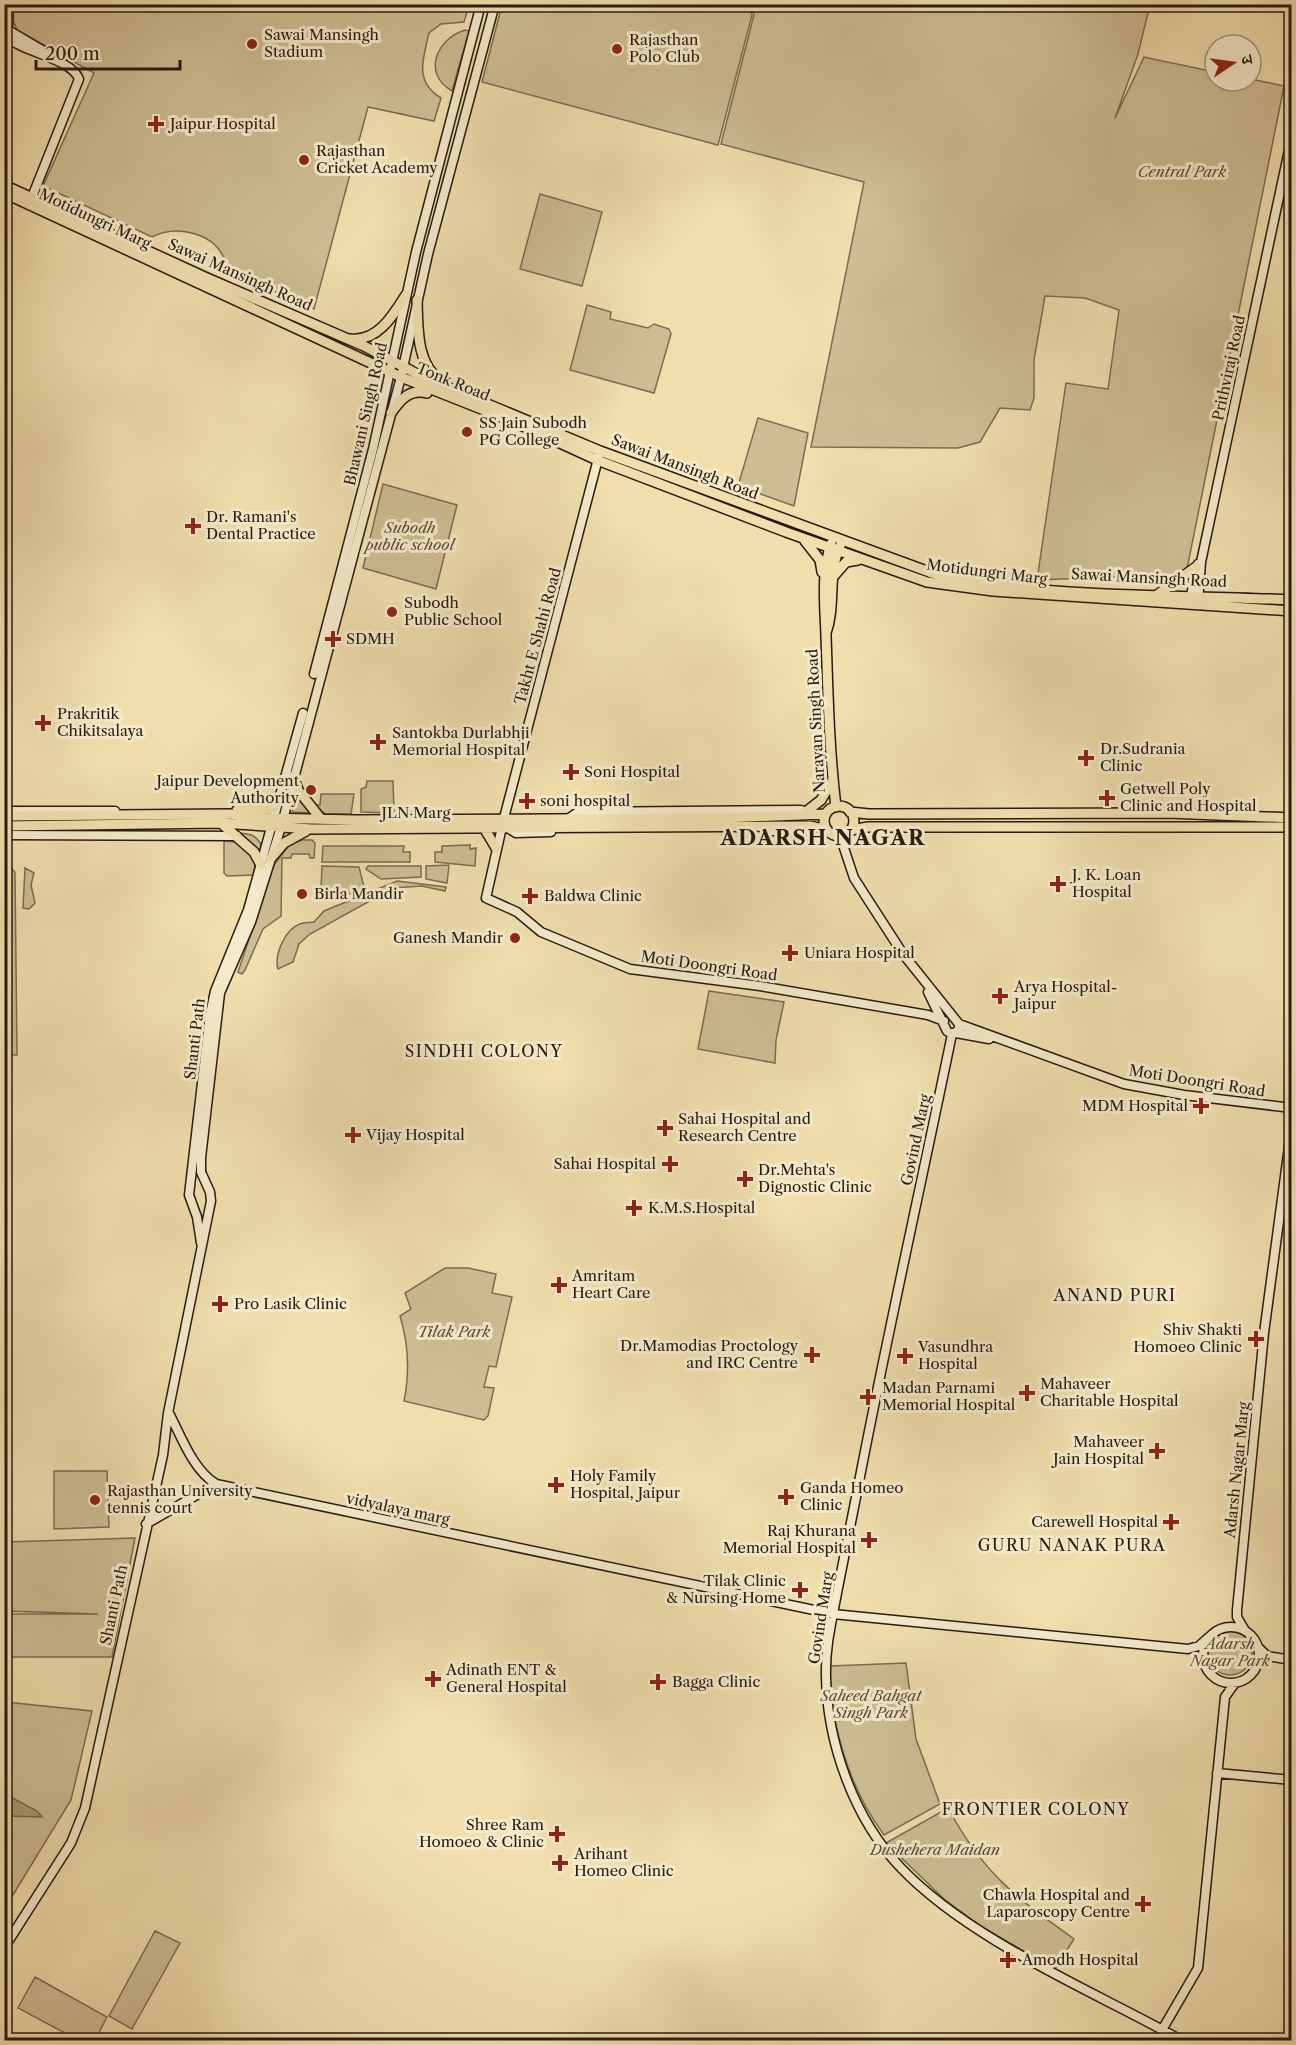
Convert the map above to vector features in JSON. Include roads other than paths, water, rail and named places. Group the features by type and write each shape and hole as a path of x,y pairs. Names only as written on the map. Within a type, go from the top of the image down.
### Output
{"main road":[{"name":"Sawai Mansingh Road","path":"4,184 364,346 391,367"},
{"name":"Motidungri Marg","path":"4,193 402,372"},
{"path":"340,337 360,339 380,330 406,295"},
{"path":"417,300 418,338 423,356 437,378 456,396"},
{"name":"Sawai Mansingh Road","path":"402,372 599,456 835,545 951,577 1194,601 1292,600"},
{"path":"391,413 402,398 417,391 456,396"},
{"path":"599,456 795,535 813,548 827,580"},
{"name":"Motidungri Marg","path":"795,535 835,545 867,560 927,582 945,585 1194,601 1292,611"},
{"path":"827,580 835,545"},
{"path":"827,580 837,568 846,562 867,560"},
{"path":"1155,596 1198,564"},
{"name":"Narayan Singh Road","path":"827,580 825,679 836,807"},
{"path":"293,776 298,790 321,819"},
{"path":"810,813 833,780"},
{"path":"195,813 266,810 272,809 279,800"},
{"path":"1292,818 1168,813 869,814 850,812 836,807 826,814 824,822 827,830 840,836 851,830 868,827 1050,825 1292,827"},
{"path":"850,812 854,820 851,830"},
{"name":"JLN Marg","path":"4,816 195,813 312,829 814,827 827,830"},
{"path":"1049,813 1050,825"},
{"name":"JLN Marg","path":"4,826 277,823 321,819 826,814"},
{"path":"221,823 254,852 261,865"},
{"path":"484,828 496,848"},
{"path":"271,858 294,836 312,829"}],"street":[{"path":"9,4 5,29 49,54 78,75 79,83 32,197"},
{"name":"Bhawani Singh Road","path":"277,823 279,800 373,449 406,295 481,4"},
{"name":"Bhawani Singh Road","path":"277,823 293,776 402,372 417,300 495,4"},
{"name":"Prithviraj Road","path":"1194,601 1198,564 1292,136"},
{"name":"Takht E Shahi Road","path":"505,828 504,818 599,456"},
{"path":"4,811 195,813"},
{"path":"192,1206 201,1209 209,1206 211,1197 201,1172 201,1158 218,1005 251,922 271,858 277,823"},
{"name":"Shanti Path","path":"189,1191 210,1014 215,990 248,910 261,865 277,823"},
{"name":"Moti Doongri Road","path":"505,828 496,848 485,891 487,900 518,912 541,932 630,969 760,986 928,1015 952,1026 1094,1075 1148,1089 1292,1108"},
{"path":"4,836 237,836"},
{"path":"840,836 854,878 952,1026"},
{"name":"Govind Marg","path":"952,1026 833,1614 825,1674 833,1734 850,1788 879,1842 901,1868 935,1899 1061,1978 1181,2040"},
{"name":"Adarsh Nagar Marg","path":"1237,1610 1264,1333 1292,1124"},
{"path":"202,1249 197,1217 189,1199 189,1191 197,1186 208,1188"},
{"name":"Shanti Path","path":"4,1948 45,1886 81,1822 163,1455 168,1413 209,1206"},
{"path":"168,1413 207,1479 216,1484"},
{"path":"146,1524 216,1484"},
{"name":"vidyalaya marg","path":"216,1484 833,1614 1188,1648"},
{"path":"1188,1648 1199,1646 1230,1621 1237,1610"},
{"path":"1237,1610 1237,1617 1244,1629 1254,1638 1263,1653 1277,1659"},
{"path":"1221,1628 1233,1626 1244,1629"},
{"path":"1204,1663 1203,1651 1209,1637"},
{"path":"1188,1648 1197,1654 1217,1680 1225,1697"},
{"path":"1257,1667 1259,1648"},
{"path":"1217,1680 1235,1683 1250,1677 1263,1662 1277,1659 1292,1660"},
{"path":"1162,2030 1198,1968 1225,1697 1235,1683"},
{"path":"1217,1773 1292,1780"}],"place":[{"name":"Sawai Mansingh Stadium","path":"252,44"},
{"name":"Rajasthan Polo Club","path":"617,49"},
{"name":"Jaipur Hospital","path":"156,124"},
{"name":"Rajasthan Cricket Academy","path":"304,160"},
{"name":"SS Jain Subodh PG College","path":"467,432"},
{"name":"Dr. Ramani's Dental Practice","path":"193,526"},
{"name":"Subodh Public School","path":"392,612"},
{"name":"SDMH","path":"333,639"},
{"name":"Prakritik Chikitsalaya","path":"43,723"},
{"name":"Santokba Durlabhji Memorial Hospital","path":"378,742"},
{"name":"Dr.Sudrania Clinic","path":"1086,758"},
{"name":"Soni Hospital","path":"571,772"},
{"name":"Jaipur Development Authority","path":"311,790"},
{"name":"Getwell Poly Clinic and Hospital","path":"1107,798"},
{"name":"soni hospital","path":"527,801"},
{"name":"J. K. Loan Hospital","path":"1058,884"},
{"name":"Birla Mandir","path":"302,894"},
{"name":"Baldwa Clinic","path":"530,896"},
{"name":"Ganesh Mandir","path":"515,938"},
{"name":"Uniara Hospital","path":"790,953"},
{"name":"Arya Hospital- Jaipur","path":"1000,996"},
{"name":"MDM Hospital","path":"1201,1106"},
{"name":"Sahai Hospital and Research Centre","path":"665,1128"},
{"name":"Vijay Hospital","path":"353,1135"},
{"name":"Sahai Hospital","path":"670,1164"},
{"name":"Dr.Mehta's Dignostic Clinic","path":"745,1179"},
{"name":"K.M.S.Hospital","path":"634,1208"},
{"name":"Amritam Heart Care","path":"559,1285"},
{"name":"Pro Lasik Clinic","path":"220,1304"},
{"name":"Shiv Shakti Homoeo Clinic","path":"1256,1339"},
{"name":"Dr.Mamodias Proctology and IRC Centre","path":"812,1355"},
{"name":"Vasundhra Hospital","path":"905,1356"},
{"name":"Mahaveer Charitable Hospital","path":"1027,1393"},
{"name":"Madan Parnami Memorial Hospital","path":"868,1397"},
{"name":"Mahaveer Jain Hospital","path":"1157,1451"},
{"name":"Holy Family Hospital, Jaipur","path":"556,1485"},
{"name":"Ganda Homeo Clinic","path":"786,1497"},
{"name":"Rajasthan University tennis court","path":"95,1500"},
{"name":"Carewell Hospital","path":"1171,1522"},
{"name":"Raj Khurana Memorial Hospital","path":"869,1540"},
{"name":"Tilak Clinic & Nursing Home","path":"800,1590"},
{"name":"Adinath ENT & General Hospital","path":"433,1679"},
{"name":"Bagga Clinic","path":"658,1682"},
{"name":"Shree Ram Homoeo & Clinic","path":"557,1834"},
{"name":"Arihant Homeo Clinic","path":"560,1863"},
{"name":"Chawla Hospital and Laparoscopy Centre","path":"1143,1904"},
{"name":"Amodh Hospital","path":"1008,1960"}],"district":[{"name":"ADARSH NAGAR","path":"823,838"},
{"name":"SINDHI COLONY","path":"484,1051"},
{"name":"ANAND PURI","path":"1115,1295"},
{"name":"GURU NANAK PURA","path":"1072,1545"},
{"name":"FRONTIER COLONY","path":"1036,1809"}],"park label":[{"name":"Central Park","path":"1182,172"},
{"name":"Subodh public school","path":"410,536"},
{"name":"Tilak Park","path":"454,1332"},
{"name":"Adarsh Nagar Park","path":"1230,1652"},
{"name":"Saheed Bahgat Singh Park","path":"871,1704"},
{"name":"Dushehera Maidan","path":"935,1850"}]}
